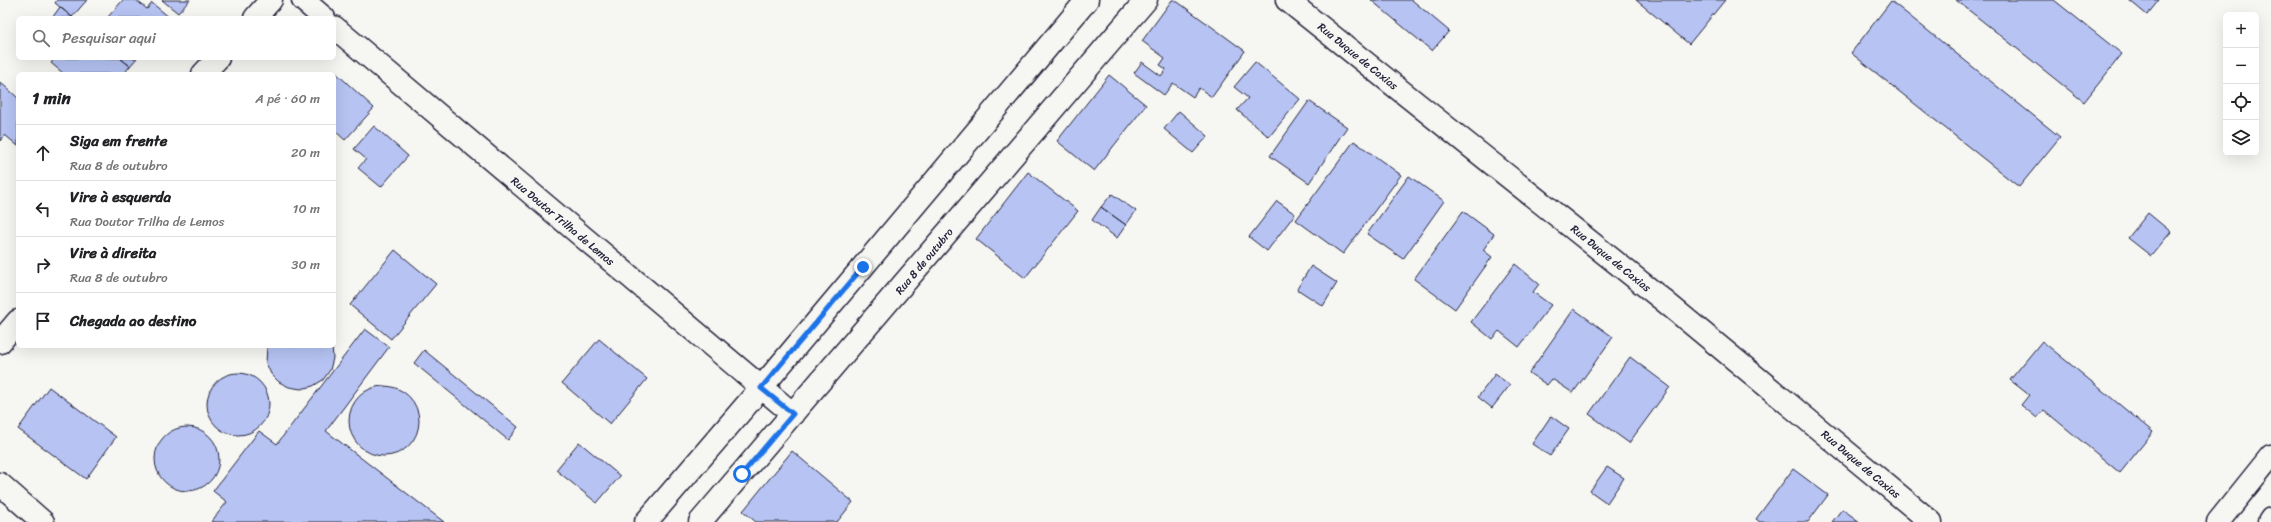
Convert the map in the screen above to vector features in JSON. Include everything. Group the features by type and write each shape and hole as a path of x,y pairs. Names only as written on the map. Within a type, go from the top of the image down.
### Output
{"street":[{"path":"257,16 272,0"},
{"path":"303,0 322,16"},
{"path":"646,522 761,388 1087,0"},
{"name":"Rua 8 de outubro","path":"700,522 1146,0"},
{"name":"Rua Duque de Caxias","path":"1287,0 1663,300 1931,522"},
{"name":"Rua Doutor Trilha de Lemos","path":"336,28 793,414"},
{"path":"205,72 216,60"},
{"path":"0,342 16,323"},
{"path":"2218,522 2271,456"},
{"path":"0,484 43,522"}],"building":[{"path":"57,0 87,0 73,16 71,16 55,3"},
{"path":"123,0 136,0 147,9 152,3 168,16 109,16"},
{"path":"162,0 190,0 178,13"},
{"path":"1172,0 1175,0 1245,51 1212,97 1199,88 1193,97 1173,83 1164,95 1134,73 1142,62 1161,76 1166,69 1160,65 1165,58 1142,41"},
{"path":"1371,0 1412,0 1449,31 1432,51"},
{"path":"1636,0 1725,0 1689,44"},
{"path":"1956,0 2054,0 2122,54 2084,102"},
{"path":"2129,0 2159,0 2147,15"},
{"path":"1891,1 2060,137 2019,187 1851,53"},
{"path":"60,7 71,16 53,16"},
{"path":"53,60 122,60 130,66 126,72 62,72 51,63"},
{"path":"122,60 135,60 130,66"},
{"path":"1255,62 1300,99 1269,137 1237,110 1248,98 1234,87"},
{"path":"336,73 374,108 345,140 336,132"},
{"path":"1109,75 1146,105 1094,171 1057,141"},
{"path":"0,82 16,96 16,144 5,135 0,141"},
{"path":"1309,101 1347,127 1309,183 1270,156"},
{"path":"1179,111 1208,136 1193,153 1164,129"},
{"path":"374,126 408,156 381,187 358,168 366,159 354,149"},
{"path":"1354,141 1401,175 1343,254 1296,220"},
{"path":"1028,172 1078,211 1025,278 976,239"},
{"path":"1409,176 1444,201 1403,259 1367,234"},
{"path":"1112,194 1136,211 1126,225 1101,207"},
{"path":"1277,201 1295,214 1267,251 1249,237"},
{"path":"1101,207 1126,225 1117,238 1092,220"},
{"path":"1463,211 1494,234 1483,250 1492,257 1455,309 1414,279"},
{"path":"2148,213 2171,232 2151,256 2128,238"},
{"path":"395,250 436,284 391,339 350,305"},
{"path":"1515,264 1539,284 1533,292 1551,305 1519,347 1499,331 1492,339 1471,322"},
{"path":"1311,266 1337,283 1323,306 1297,289"},
{"path":"1574,309 1613,337 1573,393 1552,379 1547,385 1529,373"},
{"path":"365,329 389,347 326,431 444,522 211,522 227,502 213,491 259,431 277,444"},
{"path":"599,339 647,379 610,424 562,383"},
{"path":"2042,341 2153,432 2120,473 2044,410 2037,418 2021,405 2029,395 2010,380"},
{"path":"267,348 332,348 333,358 330,370 323,380 313,386 301,389 289,387 279,382 271,374 266,363"},
{"path":"424,350 518,427 508,440 414,363"},
{"path":"1630,357 1670,387 1629,443 1589,414"},
{"path":"232,373 244,373 260,382 267,392 269,404 267,416 260,426 244,435 232,435 221,430 212,421 207,410 207,398 212,387 221,378"},
{"path":"1495,374 1510,385 1492,408 1478,397"},
{"path":"377,386 391,386 404,392 413,401 417,407 419,421 417,435 409,446 398,454 391,456 377,456 370,454 359,446 351,435 349,428 349,414 351,407 359,396 370,388"},
{"path":"49,387 116,437 86,479 18,429"},
{"path":"1551,416 1569,429 1550,456 1532,444"},
{"path":"187,427 199,429 210,436 217,447 219,459 217,471 210,482 199,489 187,491 175,489 164,482 157,471 155,459 157,447 164,436 175,429"},
{"path":"579,442 620,476 597,503 556,470"},
{"path":"792,451 853,502 837,522 756,522 743,511"},
{"path":"1607,467 1624,478 1607,503 1590,491"},
{"path":"1793,469 1828,495 1808,522 1760,522 1756,519"},
{"path":"1842,509 1860,522 1832,522"}],"route":[{"path":"742,474 793,414 761,388 863,267"}]}
